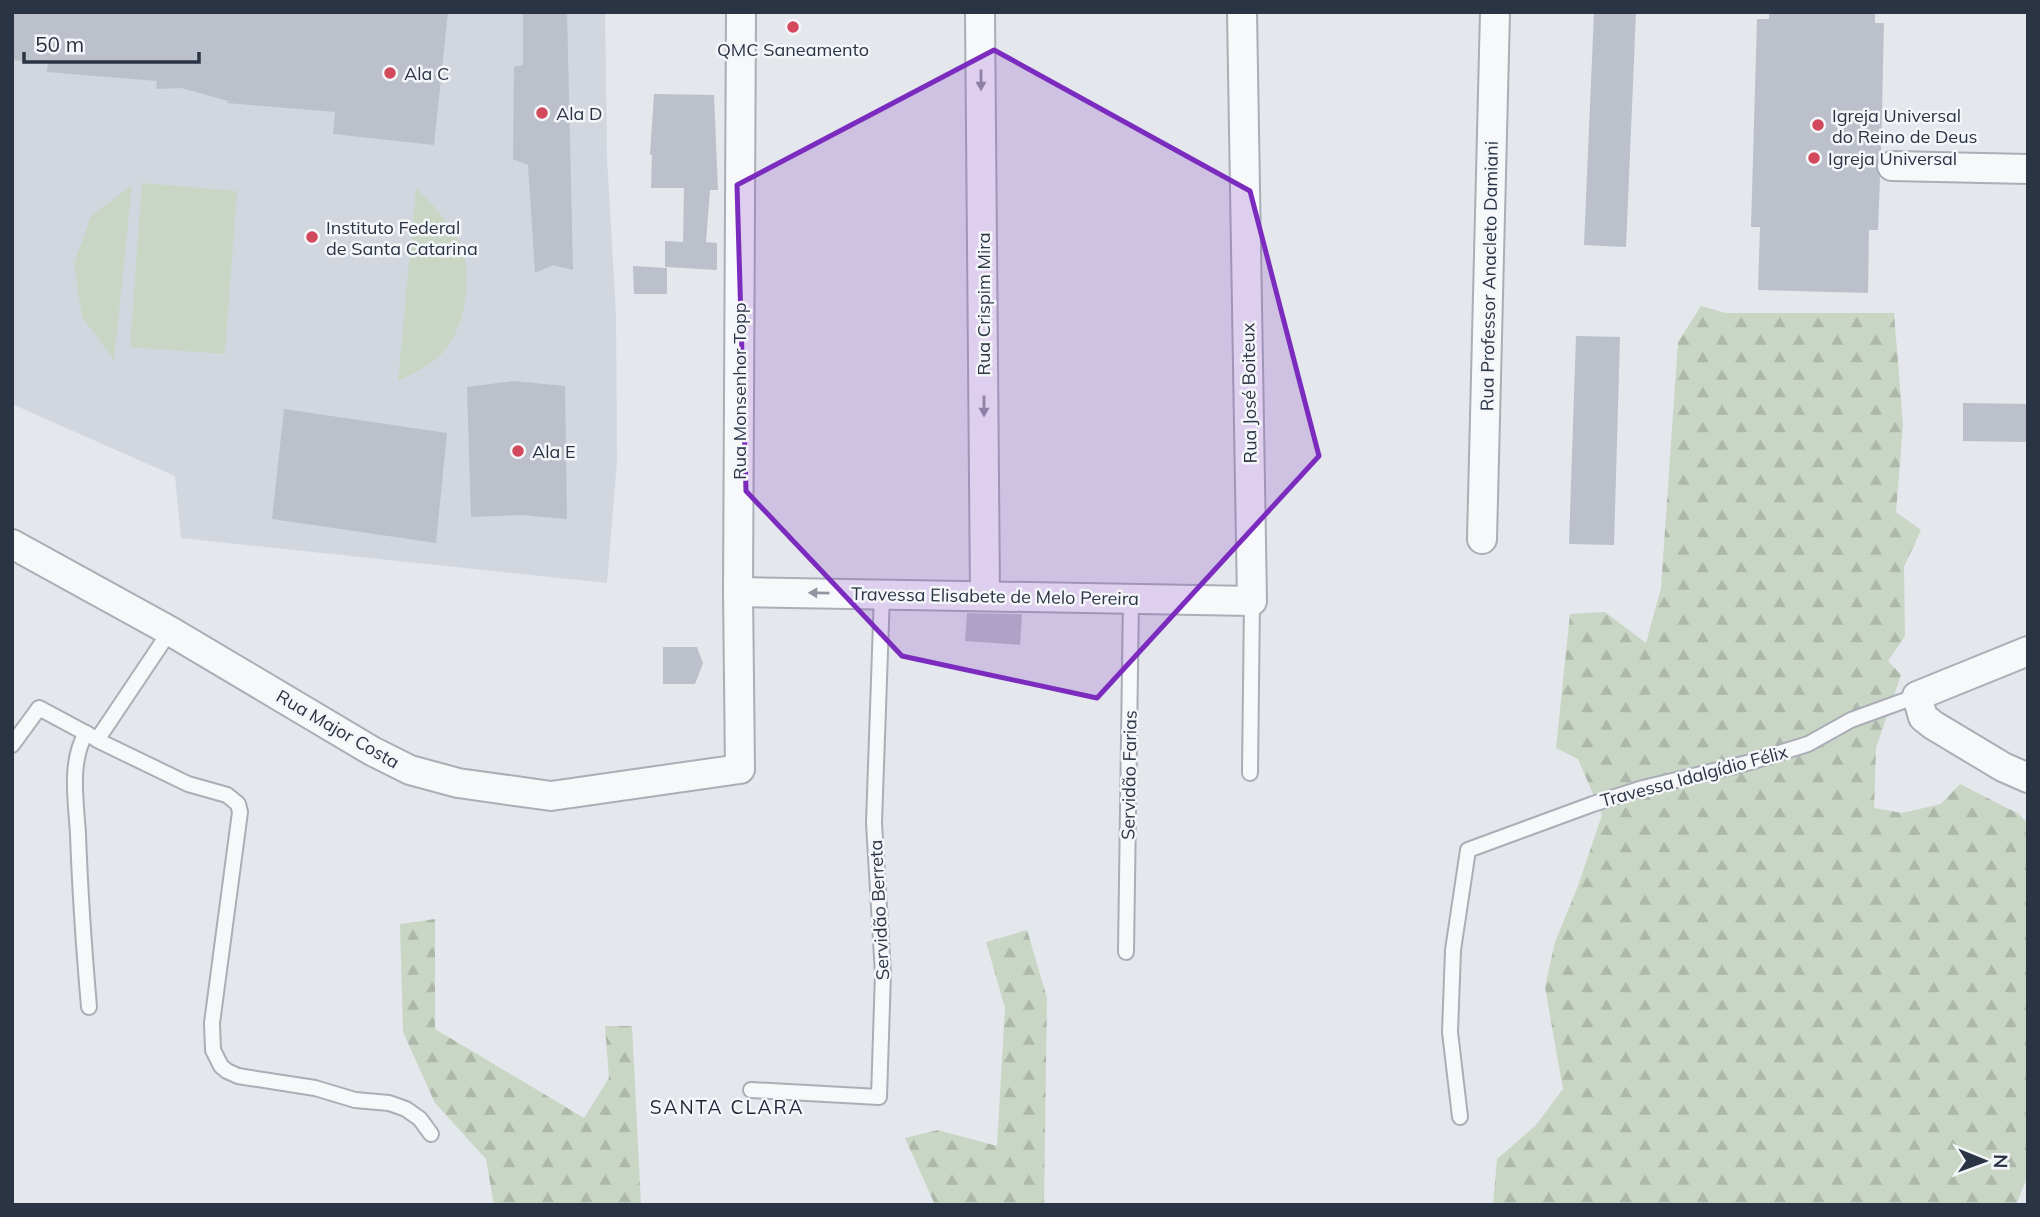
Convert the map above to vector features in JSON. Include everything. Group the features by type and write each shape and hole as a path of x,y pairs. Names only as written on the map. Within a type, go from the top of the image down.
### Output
{"street":[{"name":"Rua Monsenhor Topp","path":"740,769 738,592 741,12"},
{"name":"Rua Crispim Mira","path":"981,12 985,596"},
{"name":"Rua José Boiteux","path":"1242,12 1252,600"},
{"name":"Rua Professor Anacleto Damiani","path":"1482,539 1495,12"},
{"path":"1892,166 2028,169"},
{"name":"Rua Major Costa","path":"12,544 170,631 372,751 410,770 458,783 551,796 740,769"},
{"name":"Travessa Elisabete de Melo Pereira","path":"738,592 1252,600"},
{"path":"2028,651 1917,696 1923,717 1933,725 2003,767 2028,778"}],"lane":[{"name":"Servidão Berreta","path":"751,1090 879,1097 883,974 874,823 882,594"},
{"name":"Servidão Farias","path":"1126,953 1131,598"},
{"name":"Rua José Boiteux","path":"1250,773 1252,600"},
{"path":"89,1007 79,887 76,762 80,743 92,736 170,631"},
{"name":"Travessa Idalgídio Félix","path":"1460,1117 1450,1032 1453,950 1468,850 1643,788 1747,763 1808,744 1851,720 1917,696"},
{"path":"12,745 39,708 188,784 227,795 238,804 240,812 212,1023 214,1050 221,1066 238,1076 315,1088 355,1100 389,1103 406,1109 420,1119 431,1134"}],"highlighted area":[{"path":"994,50 1250,191 1319,456 1097,698 902,656 746,491 737,185"}],"shaded area":[{"name":"Instituto Federal de Santa Catarina","path":"12,12 605,12 607,158 616,315 617,461 607,583 181,538 175,476 12,404"}],"green space":[{"path":"142,183 237,191 225,354 130,347"},
{"path":"132,185 114,360 82,317 74,264 91,216"},
{"path":"416,188 456,235 464,255 467,284 462,315 451,342 433,361 398,381"},
{"path":"1701,306 1726,313 1894,313 1903,425 1896,512 1921,530 1904,567 1905,636 1888,661 1901,675 1876,748 1874,808 1902,813 1941,804 1960,784 2019,814 2028,824 2028,1175 2016,1205 1493,1205 1497,1159 1536,1125 1563,1089 1545,987 1555,942 1578,886 1602,815 1578,759 1556,748 1570,614 1605,612 1646,643 1661,588 1678,342"},
{"path":"435,919 435,1029 584,1118 609,1078 605,1026 632,1026 641,1205 494,1205 486,1159 435,1103 403,1032 400,924"},
{"path":"1027,930 1047,998 1044,1205 935,1205 905,1138 938,1130 997,1146 1005,1008 986,942"}],"building":[{"path":"12,12 448,12 434,145 333,134 335,112 227,103 228,101 181,88 156,89 157,81 47,72 48,63 12,60"},
{"name":"Ala D","path":"523,12 567,12 573,270 553,265 535,273 528,165 513,159 514,67 523,65"},
{"path":"1594,12 1636,12 1626,247 1584,245"},
{"name":"Igreja Universal","path":"1769,12 1875,12 1875,23 1884,23 1881,155 1875,165 1880,177 1878,230 1869,230 1868,293 1758,290 1760,227 1751,227 1757,19 1769,19"},
{"path":"654,94 714,95 718,190 710,190 706,242 717,243 717,270 665,267 665,241 683,242 684,188 651,188"},
{"path":"633,266 667,268 667,294 634,294"},
{"path":"1576,336 1620,337 1614,545 1569,544"},
{"name":"Ala E","path":"513,381 565,386 567,519 522,515 471,517 467,387"},
{"path":"1963,403 2028,404 2028,442 1963,441"},
{"path":"284,409 447,433 436,543 272,519"},
{"path":"967,613 1022,614 1020,645 965,641"},
{"path":"663,647 697,647 703,663 695,684 663,684"}],"place":[{"name":"QMC Saneamento","path":"793,27"},
{"name":"Ala C","path":"390,73"},
{"name":"Ala D","path":"542,113"},
{"name":"Igreja Universal do Reino de Deus","path":"1818,125"},
{"name":"Igreja Universal","path":"1814,158"},
{"name":"Instituto Federal de Santa Catarina","path":"312,237"},
{"name":"Ala E","path":"518,451"}],"district":[{"name":"SANTA CLARA","path":"727,1107"}]}
